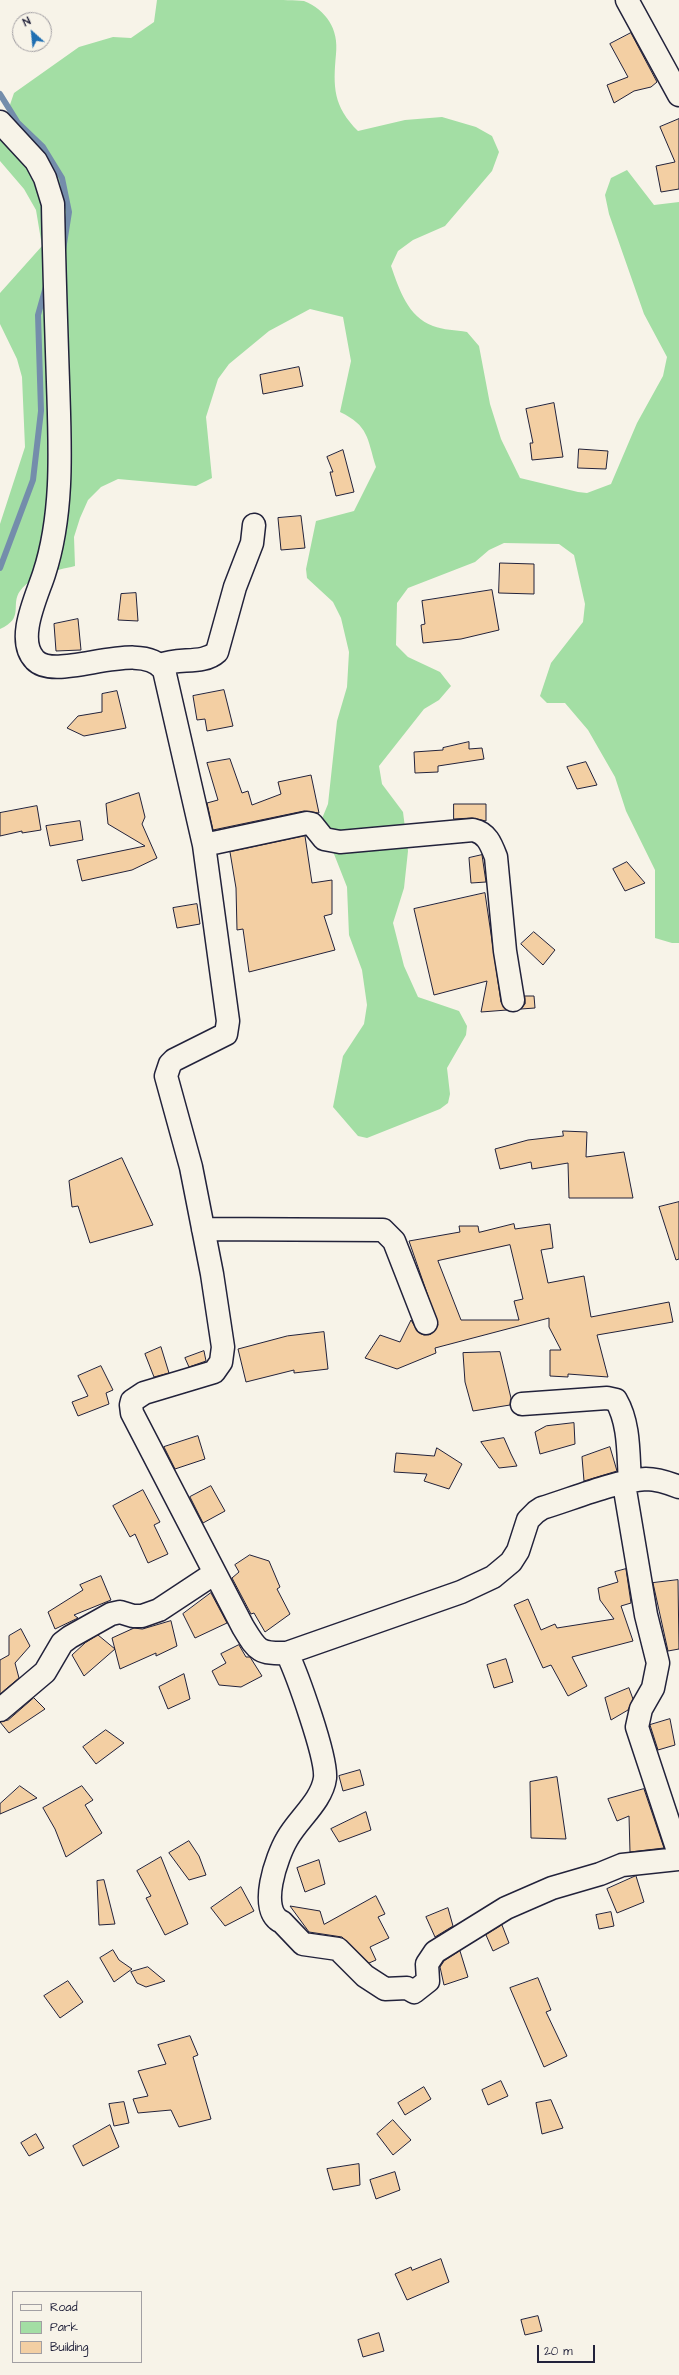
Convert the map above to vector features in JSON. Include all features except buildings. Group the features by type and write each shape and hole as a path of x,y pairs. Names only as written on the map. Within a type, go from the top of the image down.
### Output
{"street":[{"path":"627,0 679,95"},
{"path":"0,122 36,161 45,178 53,204 60,455 56,516 50,556 29,619 26,634 29,651 34,659 46,666 72,666 106,659 144,659 161,666 168,677 204,845 229,1027 226,1034 174,1060 170,1064 166,1076 191,1166 221,1333 223,1347 221,1362 214,1372 144,1393 132,1401 130,1410 254,1647 267,1654 287,1653 461,1592 493,1577 511,1562 518,1551 528,1520 536,1512 627,1483 658,1480 679,1487"},
{"path":"161,666 174,661 206,658 217,652 235,587 252,543 254,525"},
{"path":"204,845 307,823 312,824 324,840 340,842 472,830 480,832 490,843 496,856 505,951 513,1000"},
{"path":"203,1229 383,1230 394,1241 426,1323"},
{"path":"522,1404 607,1398 616,1400 621,1409 626,1428 627,1483 646,1615 658,1663 653,1688 641,1709 637,1727 679,1854"},
{"path":"0,1710 45,1672 62,1643 70,1637 111,1614 120,1612 133,1616 142,1616 159,1610 215,1573"},
{"path":"287,1653 303,1696 325,1775 320,1794 287,1838 280,1851 271,1884 271,1910 278,1920 282,1922 303,1944 338,1949 365,1976 384,1989 407,1988 414,1992 420,1989 428,1981 428,1964 435,1952 506,1908 552,1888 600,1874 622,1865 679,1860"}],"green space":[{"path":"157,0 304,1 325,15 333,29 336,45 336,96 344,113 358,131 405,120 442,117 476,127 492,136 499,152 492,171 445,226 413,240 398,251 391,266 401,293 417,316 424,322 433,326 467,332 479,346 490,404 501,439 520,478 587,493 611,484 637,423 663,376 667,357 644,314 609,214 605,195 611,178 627,170 654,205 679,202 679,943 672,943 655,938 655,870 626,811 615,777 588,730 565,703 547,703 540,696 551,663 583,622 585,604 574,555 559,544 504,543 489,550 475,562 408,588 397,603 396,645 408,657 440,672 451,686 439,700 424,709 379,766 382,784 403,812 408,851 404,888 393,923 404,966 418,997 459,1011 467,1026 466,1035 447,1068 450,1094 448,1103 440,1109 367,1138 358,1136 333,1107 343,1056 364,1024 367,1005 362,970 349,935 347,887 321,821 328,804 337,721 347,687 349,652 341,618 333,602 307,578 306,569 316,521 354,511 376,467 366,434 357,422 340,412 351,361 343,317 310,309 269,331 229,364 218,379 206,417 212,478 196,486 118,479 101,487 88,500 80,518 74,537 75,566 38,576 26,585 17,596 15,616 8,625 0,629 0,524 25,447 22,377 17,359 0,324 0,293 42,246 36,210 24,189 0,161 0,134 14,93 79,47 113,37 131,38 154,22"}],"waterway":[{"path":"0,94 18,123 43,147 62,178 69,212 63,250"},
{"path":"0,568 33,480 41,411 38,315 47,283"}]}
